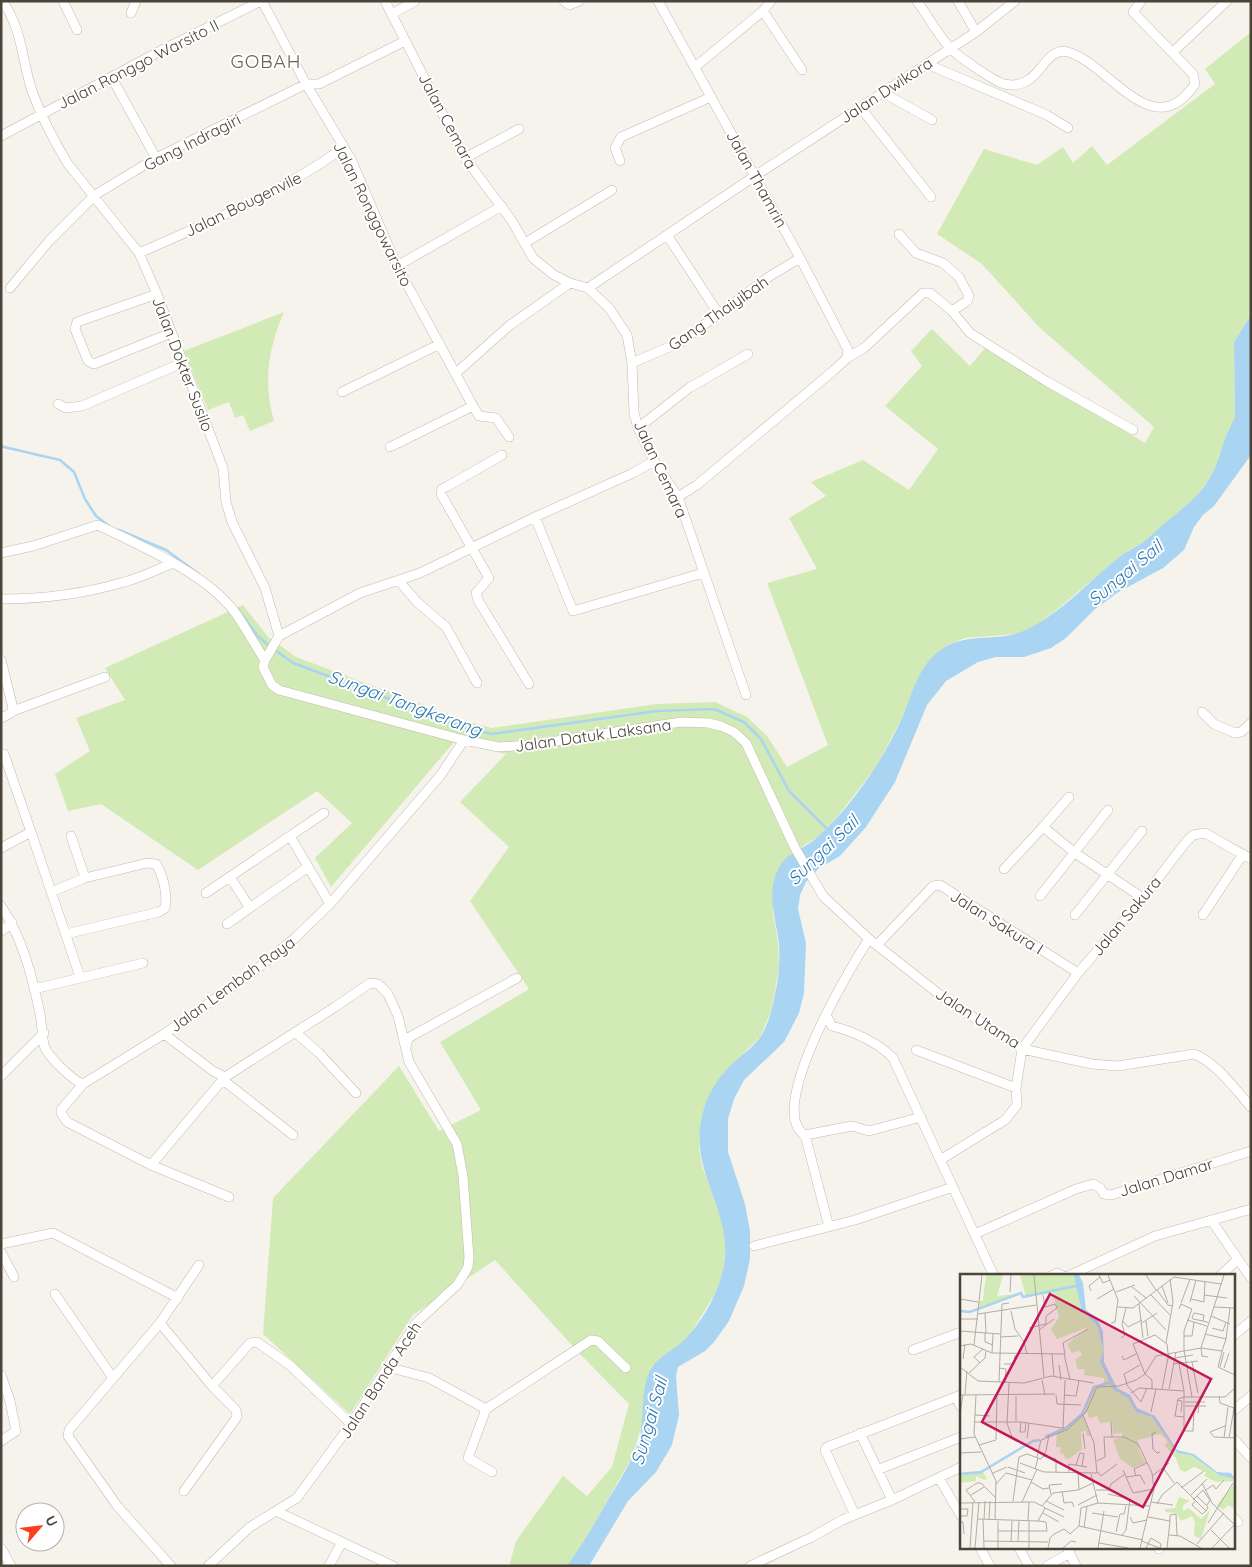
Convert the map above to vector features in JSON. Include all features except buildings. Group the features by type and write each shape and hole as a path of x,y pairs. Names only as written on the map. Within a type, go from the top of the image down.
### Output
{"street":[{"name":"Jalan Dokter Susilo","path":"2,1 15,22 24,65 41,113 68,164 95,195 139,253 157,294 223,468 226,502 232,522 265,588 279,637"},
{"path":"63,1 78,30"},
{"path":"131,13 136,1"},
{"name":"Jalan Ronggo Warsito II","path":"1,136 41,113 261,1"},
{"name":"Jalan Ronggowarsito","path":"261,1 306,84 351,159 397,266 473,406"},
{"name":"Jalan Cemara","path":"385,1 465,158 502,206 533,258 542,267 570,283 588,288 609,308 627,335 632,362 634,413 638,428 654,461 678,497 746,695"},
{"path":"392,14 415,1"},
{"path":"564,1 569,5 579,1"},
{"name":"Jalan Thamrin","path":"658,1 800,258 848,350 847,358"},
{"path":"695,67 763,10 771,1"},
{"path":"917,1 951,49 995,79 1011,85 1023,83 1032,78 1050,58 1066,51 1096,69 1135,100 1151,106 1169,106 1186,97 1195,84 1193,74 1133,12 1141,1"},
{"path":"958,1 976,32"},
{"name":"Jalan Dwikora","path":"755,176 951,49 1015,1"},
{"path":"1173,52 1227,1"},
{"path":"763,10 802,70"},
{"name":"Gang Indragiri","path":"10,288 49,241 95,195 156,158 306,84 319,84 406,41"},
{"path":"927,64 1046,116 1068,128"},
{"path":"112,78 156,158"},
{"path":"882,92 932,120"},
{"path":"620,161 615,148 621,136 711,97"},
{"path":"860,107 931,197"},
{"path":"465,158 519,128"},
{"name":"Jalan Bougenvile","path":"139,253 253,202 312,170 343,148"},
{"path":"588,288 755,176"},
{"path":"525,243 612,190"},
{"path":"397,266 502,206"},
{"path":"899,234 916,253 943,263 959,277 969,296 967,301 952,310"},
{"path":"667,235 718,313"},
{"name":"Gang Thaiyibah","path":"632,362 681,342 718,313 800,258"},
{"path":"456,373 510,325 570,283"},
{"path":"678,497 697,485 847,358 864,348 924,293 930,293 952,310 970,333 1046,381 1133,430"},
{"path":"157,294 77,322 74,329 88,361 94,364 171,334"},
{"path":"342,392 440,344"},
{"path":"638,428 689,388 748,354"},
{"path":"58,404 66,408 82,406 182,363"},
{"path":"390,447 473,406 479,416 496,418 509,437"},
{"path":"502,455 442,489 441,494 489,578 476,595 529,684"},
{"path":"267,656 279,637 360,593 399,581 473,549 535,517 631,474 654,461"},
{"path":"535,517 572,611 703,572"},
{"name":"Jalan Datuk Laksana","path":"1,553 33,546 98,525 174,562 214,591 234,610 267,656 263,667 267,677 279,690 464,740 506,747 570,740 681,722 708,723 721,726 734,732 746,743 812,881"},
{"path":"1,599 37,599 88,591 125,582 174,562"},
{"path":"399,581 417,602 446,627 477,683"},
{"path":"1,660 13,704 13,711"},
{"path":"1,718 13,711 104,677"},
{"path":"1202,712 1214,724 1235,733 1241,732 1251,723"},
{"name":"Jalan Lembah Raya","path":"151,1165 67,1122 61,1110 83,1084 164,1034 252,973 295,938 330,904 440,776 464,740"},
{"path":"4,754 80,977"},
{"path":"1004,869 1069,797"},
{"path":"1040,896 1108,810"},
{"path":"206,893 324,813"},
{"path":"1043,827 1075,852 1143,898"},
{"path":"1075,916 1142,831"},
{"path":"1,848 31,832"},
{"name":"Jalan Sakura","path":"1022,1048 1078,973 1143,898 1193,835 1205,833 1247,856"},
{"path":"71,836 85,878"},
{"path":"290,836 330,904"},
{"path":"1203,915 1247,856"},
{"path":"50,892 85,878 147,862 156,864 160,870 166,902 165,908 159,912 66,934"},
{"path":"227,924 308,867"},
{"path":"230,876 250,908"},
{"name":"Jalan Utama","path":"812,881 823,896 873,942 944,998 1022,1048 1092,1064 1118,1066 1194,1054 1204,1058 1217,1069 1251,1107"},
{"name":"Jalan Sakura I","path":"829,1226 805,1134 798,1128 793,1104 805,1064 844,978 873,942 933,886 940,885 1078,973"},
{"path":"1,906 12,923 22,947 34,989 44,1033 45,1048 74,1081 83,1084"},
{"path":"1,931 12,923"},
{"path":"34,989 142,963"},
{"path":"406,1048 408,1038 517,978"},
{"name":"Jalan Banda Aceh","path":"151,1165 224,1078 370,982 378,984 388,994 398,1016 413,1070 457,1144 463,1176 469,1257 465,1276 416,1323 351,1424 297,1498 278,1512 250,1527 208,1566"},
{"path":"826,1015 832,1026 867,1038 883,1048 893,1058 993,1274"},
{"path":"295,1032 319,1053 356,1093"},
{"path":"1,1076 44,1033"},
{"path":"164,1034 224,1078 293,1135"},
{"path":"940,1160 1005,1120 1017,1105 1016,1088 1022,1048"},
{"path":"916,1050 1016,1088"},
{"path":"805,1134 852,1126 869,1131 920,1117"},
{"name":"Jalan Damar","path":"975,1234 1076,1189 1093,1184 1100,1188 1104,1194 1112,1195 1251,1151"},
{"path":"151,1165 228,1197"},
{"path":"754,1246 829,1226 953,1187"},
{"path":"1072,1274 1155,1236 1251,1209"},
{"path":"1211,1220 1251,1278"},
{"path":"1,1244 53,1233 178,1298"},
{"path":"1,1252 14,1277"},
{"path":"1222,1274 1237,1260"},
{"path":"172,1566 118,1507 68,1436 69,1430 160,1323 199,1265"},
{"path":"55,1294 113,1378"},
{"path":"1234,1335 1251,1321"},
{"path":"160,1323 212,1386 236,1410 237,1417 184,1491"},
{"path":"914,1350 960,1332"},
{"path":"492,1472 468,1458 486,1410 591,1340 598,1341 626,1368"},
{"path":"212,1386 250,1343 257,1342 297,1370 351,1424"},
{"path":"388,1367 429,1378 486,1410"},
{"path":"1,1375 10,1401 16,1431 1,1441"},
{"path":"855,1515 825,1450 833,1444 860,1433 959,1396"},
{"path":"1234,1410 1251,1396"},
{"path":"860,1433 892,1500"},
{"path":"878,1470 960,1437"},
{"path":"1234,1439 1251,1458"},
{"path":"750,1566 855,1515 892,1500 960,1468"},
{"path":"939,1478 960,1514"},
{"path":"278,1512 342,1542 378,1562 393,1566"},
{"path":"329,1566 342,1542"},
{"path":"1,1548 12,1566"},
{"path":"981,1550 990,1566"},
{"path":"1020,1550 1029,1566"},
{"path":"1047,1566 1069,1551 1076,1566"}],"green space":[{"path":"1251,32 1251,315 1234,342 1235,419 1229,428 1219,461 1208,481 1193,500 1144,542 1127,551 1054,612 1030,629 1018,634 965,638 950,644 932,657 923,669 902,718 876,767 837,817 819,836 792,853 781,864 775,878 773,913 778,942 779,967 772,1009 760,1037 724,1073 712,1090 704,1108 700,1127 699,1147 702,1166 720,1214 725,1234 725,1255 722,1275 715,1294 683,1342 651,1368 645,1386 642,1425 632,1457 580,1549 567,1566 509,1566 516,1541 563,1476 587,1496 612,1467 629,1404 578,1352 495,1260 413,1315 350,1414 263,1334 273,1198 399,1066 439,1131 481,1110 440,1042 529,989 470,901 509,847 460,802 506,754 454,742 331,887 315,858 352,823 317,791 198,870 101,804 68,811 55,774 90,751 76,718 125,700 105,668 243,605 268,637 296,657 469,722 492,728 657,704 715,702 747,717 767,736 787,767 828,745 767,583 817,569 789,518 826,496 811,482 863,460 909,490 938,449 885,406 922,366 911,351 932,329 970,366 986,347 1145,443 1154,427 1039,327 982,264 937,234 984,149 1037,165 1063,147 1073,163 1092,146 1107,165 1215,84 1205,69"},
{"path":"284,312 274,339 269,366 269,393 274,421 250,431 243,415 235,418 229,402 208,410 184,351"}],"water":[{"name":"Sungai Sail","path":"1251,315 1251,455 1214,506 1203,515 1194,527 1184,550 1163,568 1117,593 1094,610 1066,638 1051,648 1024,657 996,657 978,662 946,681 927,705 895,782 866,827 840,856 819,868 806,882 800,895 798,909 806,943 804,993 799,1013 784,1042 744,1080 734,1099 728,1119 728,1152 745,1204 750,1231 750,1259 744,1286 729,1321 714,1342 705,1351 678,1367 676,1376 679,1415 672,1445 656,1472 628,1501 589,1566 567,1566 622,1477 633,1455 641,1431 645,1385 651,1369 654,1364 692,1332 711,1302 720,1280 725,1257 725,1239 705,1171 699,1135 706,1102 716,1083 730,1066 758,1040 770,1016 779,969 779,944 772,895 773,885 780,866 787,857 810,843 823,832 862,787 890,743 922,670 934,655 942,649 962,640 1016,634 1039,623 1065,605 1123,554 1148,539 1196,496 1206,484 1215,468 1235,418 1234,342"}],"waterway":[{"name":"Sungai Tangkerang","path":"1,445 60,460 74,472 85,499 96,516 109,526"},
{"name":"Sungai Tangkerang","path":"119,530 166,550 199,574"},
{"name":"Sungai Tangkerang","path":"237,608 257,635 270,647"},
{"name":"Sungai Tangkerang","path":"275,650 293,663 467,728 492,734 657,711 714,709 744,722 761,739 789,791 827,829"}],"district":[{"name":"GOBAH","path":"266,61"}]}
